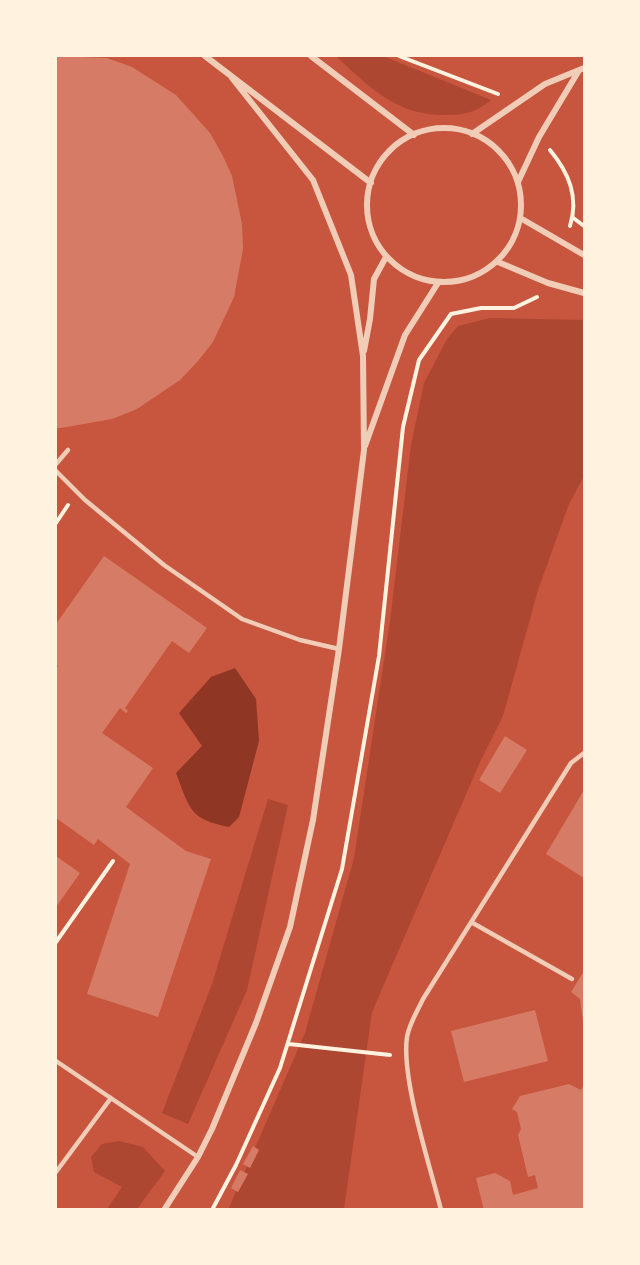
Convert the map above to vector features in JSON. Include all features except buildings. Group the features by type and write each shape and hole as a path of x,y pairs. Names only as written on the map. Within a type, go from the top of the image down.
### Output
{"street":[{"path":"205,56 371,183"},
{"path":"311,56 414,135"},
{"path":"472,134 545,84 582,70"},
{"path":"518,182 539,137 582,70"},
{"path":"164,1209 198,1157 256,1023 290,927 313,820 339,649 364,450 363,356 351,275 313,180 232,78"},
{"path":"434,129 453,129 472,134 492,145 508,162 518,182 522,219 511,246 498,262 469,278 438,283 410,275 386,257 375,240 369,222 367,202 371,183 380,162 414,135 434,129"},
{"path":"522,219 585,255"},
{"path":"363,356 374,279 386,257"},
{"path":"498,262 548,283 585,293"},
{"path":"364,450 405,335 438,283"}],"lane":[{"path":"56,464 68,450"},
{"path":"56,471 85,500 164,565 242,619 300,640 339,649"},
{"path":"441,1209 405,1055 407,1034 423,999 571,763 585,753"},
{"path":"471,922 572,979"},
{"path":"56,1061 198,1157"},
{"path":"56,1172 111,1098"}],"path":[{"path":"564,244 572,217 585,226"},
{"path":"212,1209 236,1165 289,1044 342,868 379,656 402,438 418,360 451,314 481,308 514,308 541,295 548,283"},
{"path":"56,942 113,861"},
{"path":"289,1044 405,1055"}],"shaded area":[{"path":"336,56 383,56 491,100 474,110 458,114 427,114 412,110 384,97"},
{"path":"490,318 584,320 584,476 569,504 538,590 503,716 480,762 372,1012 344,1209 228,1210 305,1033 354,858 390,621 411,445 424,383 447,339 458,326"},
{"path":"235,668 256,699 259,741 239,817 229,827 198,816 188,804 176,773 202,746 179,713 211,677"},
{"path":"268,799 288,805 247,990 188,1124 162,1113 212,984"},
{"path":"119,1141 143,1147 165,1171 137,1209 107,1209 122,1187 94,1172 91,1157 102,1144"}]}
